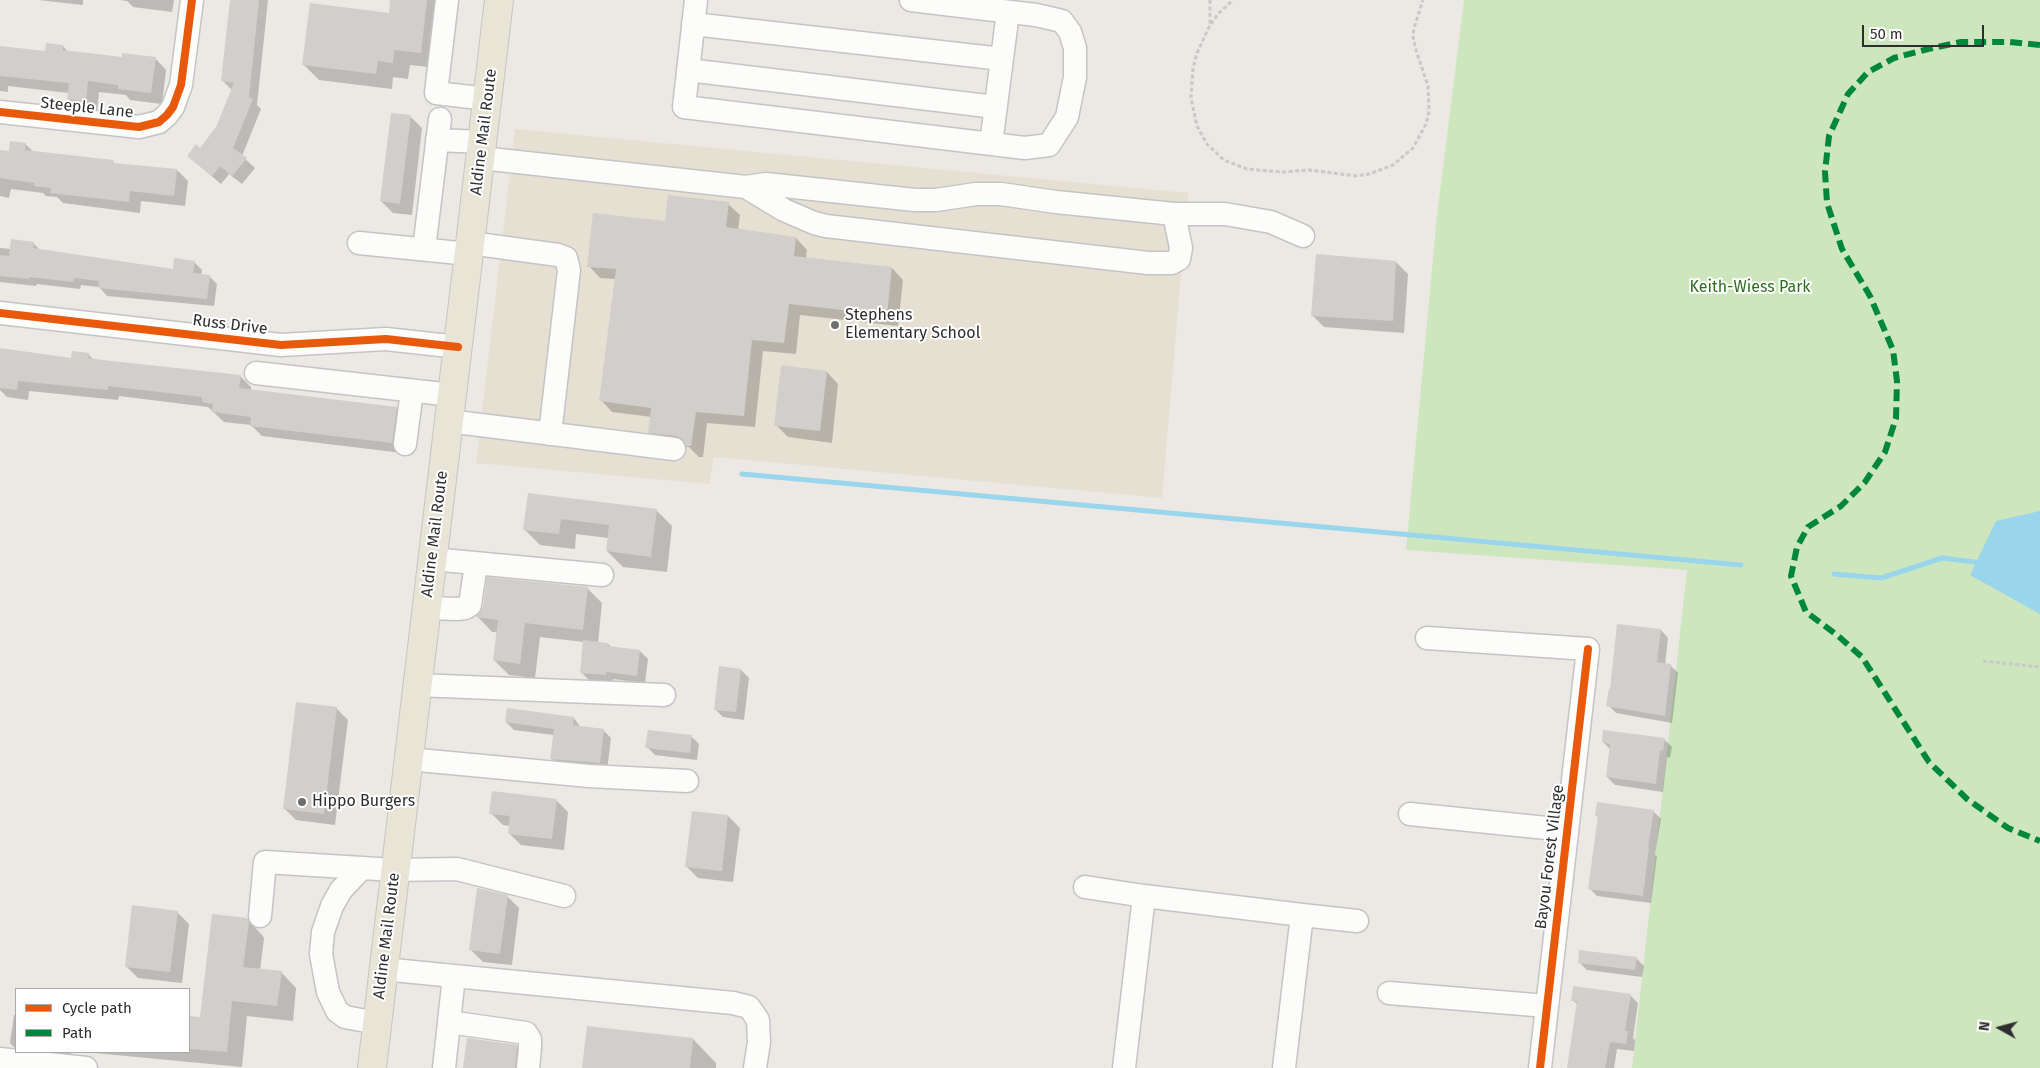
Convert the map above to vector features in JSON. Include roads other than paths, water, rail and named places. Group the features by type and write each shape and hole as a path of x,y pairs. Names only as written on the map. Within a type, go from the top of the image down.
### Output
{"main road":[{"name":"Aldine Mail Route","path":"372,1068 394,870 499,0"}],"street":[{"name":"Steeple Lane","path":"0,112 139,127 159,122 173,107 181,85 192,0"},
{"path":"447,0 436,93 488,99"},
{"path":"696,0 684,107 1025,148 1049,145 1067,117 1075,77 1075,48 1070,32 1062,21 911,0"},
{"path":"991,144 1008,12"},
{"path":"693,24 1002,59"},
{"path":"688,70 996,107"},
{"path":"424,249 438,129 482,150 746,187 766,184 929,200 968,194 1001,194 1056,202 1174,214 1225,214 1271,222 1303,236"},
{"path":"746,187 784,210 814,224 1148,263 1172,263 1179,259 1181,248 1174,214"},
{"path":"360,243 424,249 470,248 558,255 566,258 569,270 550,434"},
{"name":"Russ Drive","path":"0,313 281,345 386,339 458,347"},
{"path":"281,345 266,374 412,390 450,408 550,434 674,449"},
{"path":"405,444 412,390"},
{"path":"432,559 602,575"},
{"path":"426,608 457,610 470,605 476,564"},
{"name":"Bayou Forest Village","path":"1427,638 1588,649 1540,1068"},
{"path":"417,685 664,695"},
{"path":"408,759 589,776 687,781"},
{"path":"1410,814 1566,830"},
{"path":"260,916 265,862 394,870 457,869 564,896"},
{"path":"362,868 341,890 332,906 323,932 321,954 328,992 337,1011 345,1017 377,1023"},
{"path":"1086,887 1144,896 1357,921"},
{"path":"1124,1068 1144,896"},
{"path":"1284,1068 1302,915"},
{"path":"383,969 733,1003 749,1007 758,1020 759,1042 755,1068"},
{"path":"444,1068 454,976"},
{"path":"1389,993 1547,1006"},
{"path":"449,1022 526,1033 530,1039 528,1068"},
{"path":"0,1058 86,1068"}],"water":[{"path":"2040,511 2040,614 1970,575 1996,521"}],"waterway":[{"path":"742,474 1741,565"},
{"path":"1834,574 1881,578 1942,558 1982,563"}],"place":[{"name":"Stephens Elementary School","path":"835,325"},
{"name":"Hippo Burgers","path":"302,802"}],"park label":[{"name":"Keith-Wiess Park","path":"1750,288"}]}
